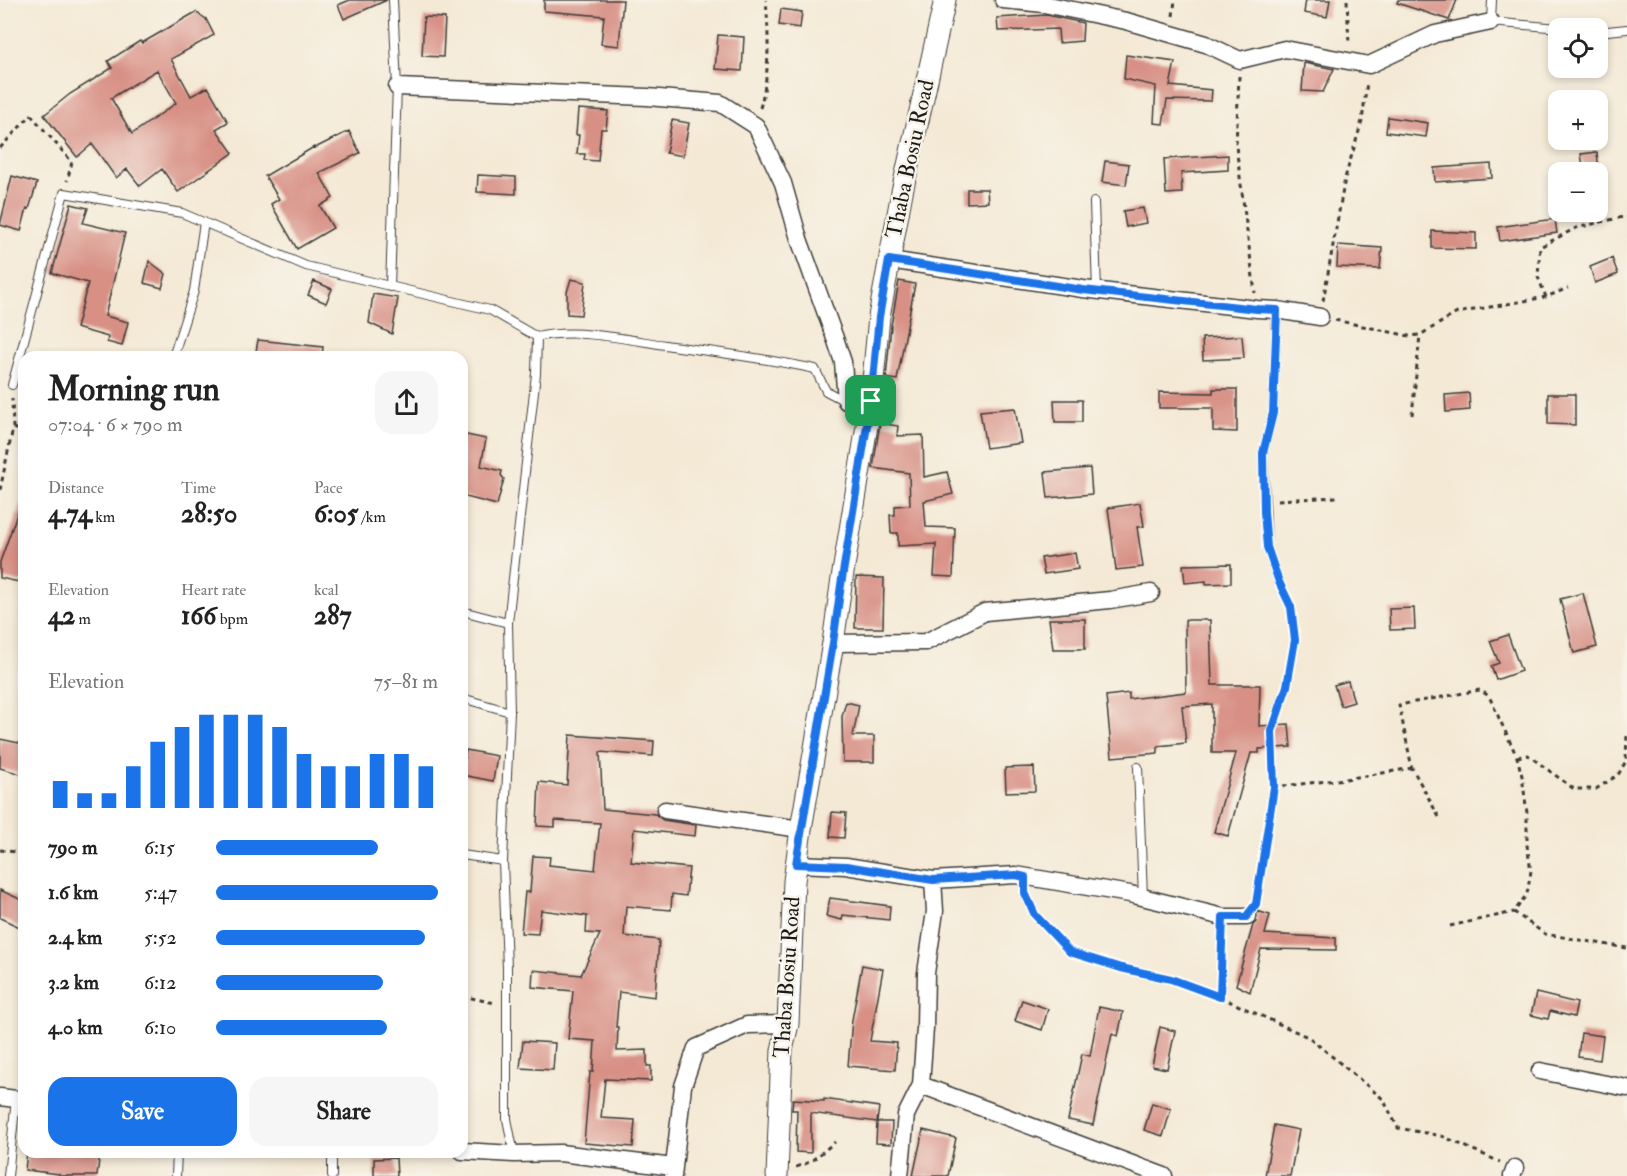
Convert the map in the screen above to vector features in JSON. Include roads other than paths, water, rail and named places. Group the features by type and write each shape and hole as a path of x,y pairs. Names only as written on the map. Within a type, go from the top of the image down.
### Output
{"street":[{"name":"Thaba Bosiu Road","path":"777,1174 782,1050 788,1024 796,864 801,829 871,401 879,317 904,180 945,0"},
{"path":"1004,0 1044,4 1126,21 1206,44 1240,60 1285,50 1369,65 1435,34 1491,22"},
{"path":"397,87 647,97 720,103 756,126 783,183 799,239 836,340 843,362 846,401 871,401"},
{"path":"889,260 1097,291 1277,310 1320,317"},
{"path":"833,643 926,642 985,612 1110,600 1151,593"},
{"path":"664,810 801,829"},
{"path":"796,864 846,866 933,880 1016,875 1143,897 1223,917 1246,917"},
{"path":"900,1176 906,1115 921,1084 926,973 935,911 933,880"},
{"path":"468,1151 514,1154 560,1153 673,1171 683,1086 696,1048 747,1025 788,1024"},
{"path":"1540,1071 1627,1088"},
{"path":"921,1084 1164,1176"}],"lane":[{"path":"390,287 397,87 393,0"},
{"path":"1492,0 1491,22 1548,27"},
{"path":"1608,32 1627,29"},
{"path":"21,351 64,193 182,213 306,266 490,310 537,337 554,333 614,338 779,361 815,369 826,391 846,401"},
{"path":"1094,202 1097,291"},
{"path":"175,351 194,291 204,222"},
{"path":"1277,310 1273,413 1263,453 1267,547 1279,582"},
{"path":"514,1154 507,1119 503,861 510,712 508,623 536,374 537,337"},
{"path":"12,385 18,363"},
{"path":"468,613 508,623"},
{"path":"468,700 510,712"},
{"path":"1138,767 1143,897"},
{"path":"468,856 503,861"},
{"path":"8,1176 13,1099"},
{"path":"176,1176 177,1158"},
{"path":"332,1158 332,1176"}]}
